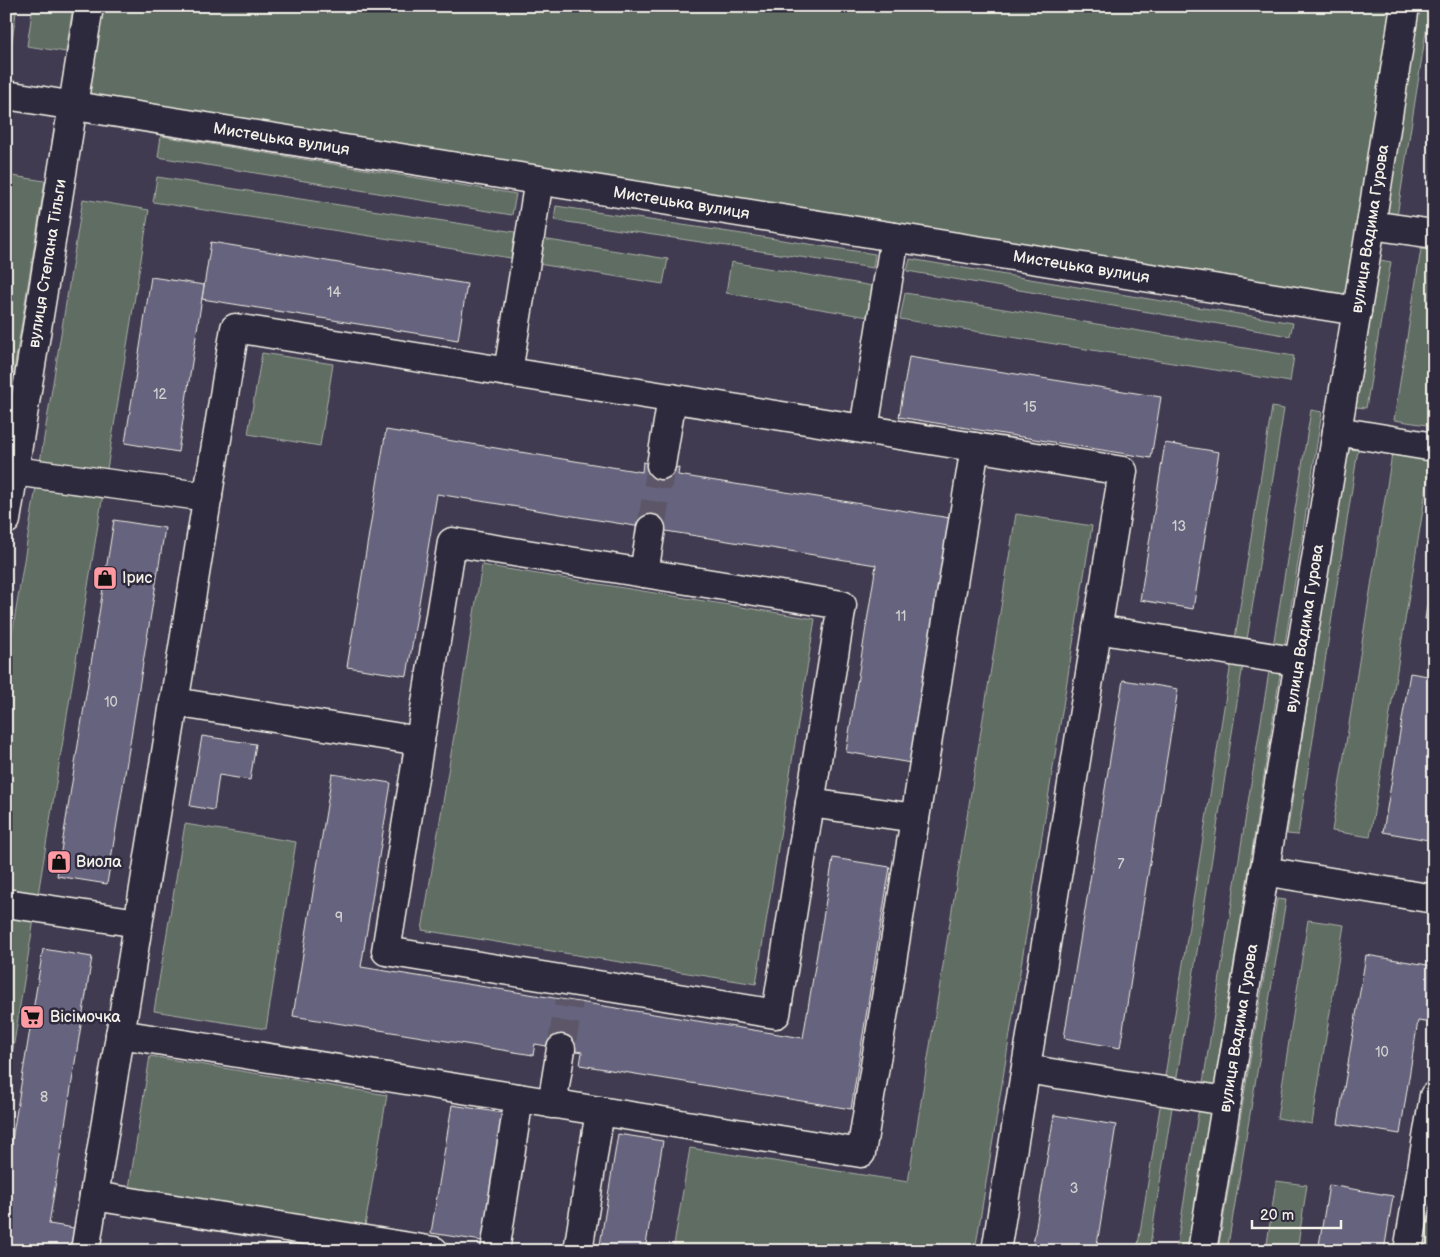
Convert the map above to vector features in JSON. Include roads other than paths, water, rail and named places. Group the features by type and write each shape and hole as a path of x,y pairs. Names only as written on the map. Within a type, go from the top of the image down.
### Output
{"street":[{"name":"вулиця Степана Тільги","path":"6,520 89,6"},
{"name":"вулиця Вадима Гурова","path":"1202,1251 1357,311 1405,6"},
{"name":"Мистецька вулиця","path":"6,95 1357,311"},
{"path":"508,372 538,180"},
{"path":"1371,225 1434,234"},
{"path":"864,429 895,237"},
{"path":"85,1251 235,328 1123,471 996,1251"},
{"path":"661,465 672,398"},
{"path":"1337,431 1434,447"},
{"path":"120,1034 861,1153 975,447"},
{"path":"14,471 208,497"},
{"path":"644,573 651,529"},
{"path":"452,542 644,573 842,605 776,1014 571,991 386,951 452,542"},
{"path":"1097,629 1299,662"},
{"path":"174,702 420,741"},
{"path":"810,802 915,818"},
{"path":"1264,871 1434,899"},
{"path":"6,903 138,923"},
{"path":"552,1104 561,1049"},
{"path":"1026,1069 1226,1101"},
{"path":"1408,1251 1434,1096"},
{"path":"495,1251 520,1098"},
{"path":"578,1251 600,1111"},
{"path":"94,1196 434,1251"}],"tunnel":[{"path":"651,529 661,465"},
{"path":"561,1049 569,1001"}],"place":[{"name":"Ірис","path":"105,578"},
{"name":"Виола","path":"59,862"},
{"name":"Вісімочка","path":"32,1017"}]}
